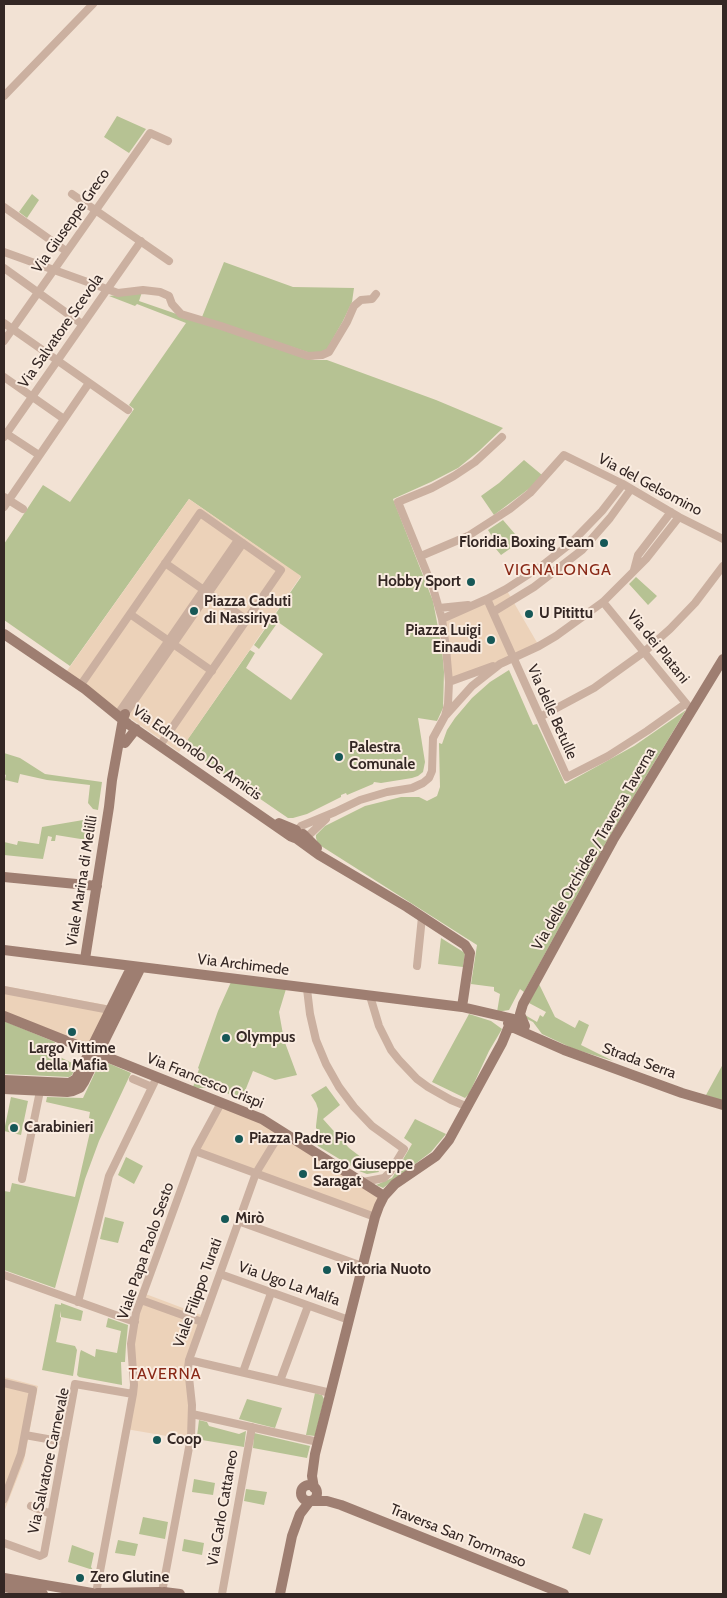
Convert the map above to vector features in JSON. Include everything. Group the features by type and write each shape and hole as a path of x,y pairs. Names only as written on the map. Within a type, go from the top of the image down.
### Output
{"main road":[{"name":"Via Edmondo De Amicis","path":"4,634 82,687 102,698 127,719 290,836 301,834"},
{"path":"689,707 723,659"},
{"path":"689,707 699,703 723,664"},
{"name":"Via delle Orchidee / Traversa Taverna","path":"384,1196 396,1184 436,1156 449,1140 613,840 689,707"},
{"name":"Via Edmondo De Amicis","path":"127,719 163,741 280,823 301,834"},
{"name":"Viale Marina di Melilli","path":"109,807 125,743 127,719"},
{"name":"Viale Marina di Melilli","path":"85,959 112,780 127,719"},
{"path":"301,834 319,855 422,917 469,950 462,1008"},
{"path":"4,877 97,886"},
{"name":"Via Archimede","path":"4,950 462,1008 479,1011 513,1022"},
{"path":"94,1052 110,1010 136,966"},
{"path":"4,1089 40,1091 75,1084 94,1052 136,966"},
{"name":"Via Francesco Crispi","path":"4,1016 94,1052 154,1083 221,1104 262,1120 384,1196"},
{"name":"Strada Serra","path":"513,1022 564,1050 723,1106"},
{"path":"4,1080 75,1084"},
{"path":"341,1505 327,1501 303,1499 309,1489 315,1454 375,1217 384,1196"},
{"path":"309,1489 341,1505"},
{"path":"280,1594 298,1501 309,1489"},
{"path":"292,1536 300,1514 311,1501"},
{"name":"Traversa San Tommaso","path":"341,1505 564,1594"},
{"path":"4,1578 94,1593 180,1594"},
{"path":"4,1587 43,1594"}],"street":[{"path":"4,96 93,4"},
{"name":"Via Giuseppe Greco","path":"4,341 150,132 168,141"},
{"path":"72,194 169,261"},
{"path":"4,207 66,251"},
{"name":"Via Salvatore Scevola","path":"5,434 141,241"},
{"path":"4,252 106,289 118,292 142,290 160,292 169,296 172,304 181,314 314,357 329,352 354,306 361,300 372,299 376,294"},
{"path":"4,268 82,324"},
{"path":"4,323 128,410"},
{"path":"4,377 64,420"},
{"path":"23,510 5,501 90,383"},
{"path":"5,434 39,455"},
{"path":"445,716 449,696 449,682 442,619 421,556 398,502 432,488 454,476 479,458 502,437"},
{"name":"Via del Gelsomino","path":"421,556 468,536 496,519 530,493 564,455 623,484 679,517 723,538"},
{"path":"442,619 506,589 543,565 571,543 588,526 623,484"},
{"path":"493,612 550,576 582,550 610,518 631,489"},
{"path":"634,572 638,555 671,512"},
{"path":"82,687 200,513 281,570 163,741"},
{"path":"449,682 500,664 556,636 603,602 658,546 679,517"},
{"path":"588,526 596,534"},
{"path":"127,719 171,642 241,542"},
{"path":"165,563 247,620"},
{"path":"543,565 550,576"},
{"path":"540,717 594,688 644,652 695,603 723,566"},
{"name":"Via delle Betulle","path":"487,599 567,777 608,756 689,707"},
{"name":"Via dei Platani","path":"603,602 689,707"},
{"path":"439,608 475,604"},
{"path":"130,614 212,671"},
{"path":"301,834 335,812 367,798 387,792 412,788 429,778 432,771 433,738 445,716 472,686 500,664"},
{"path":"301,834 318,825 335,812"},
{"path":"416,966 422,917"},
{"path":"307,988 316,1040 338,1087 368,1122 404,1149 390,1172 384,1178 362,1182"},
{"path":"4,990 110,1010"},
{"path":"370,996 379,1026 391,1050 399,1060 417,1079 428,1087 468,1107"},
{"path":"78,1302 109,1176 154,1083 133,1079"},
{"path":"22,1179 40,1091"},
{"name":"Viale Papa Paolo Sesto","path":"94,1593 133,1394 131,1344 135,1322 141,1300 195,1151 221,1104"},
{"name":"Viale Filippo Turati","path":"162,1593 190,1437 192,1414 188,1360 256,1173 281,1132"},
{"path":"195,1151 375,1217"},
{"path":"238,1221 362,1266"},
{"name":"Via Ugo La Malfa","path":"220,1274 349,1320"},
{"path":"4,1275 135,1322"},
{"path":"243,1372 271,1292"},
{"path":"141,1300 202,1322"},
{"path":"280,1381 308,1306"},
{"path":"188,1360 331,1393"},
{"path":"4,1383 33,1390 21,1454 4,1500"},
{"name":"Via Salvatore Carnevale","path":"4,1543 42,1556 75,1384 133,1394"},
{"path":"192,1414 318,1442"},
{"name":"Via Carlo Cattaneo","path":"222,1594 252,1427"},
{"path":"24,1435 64,1442"},
{"path":"31,1506 51,1514"}],"green space":[{"path":"117,116 146,129 129,153 104,137"},
{"path":"32,194 39,200 27,218 19,212"},
{"path":"224,262 293,287 354,288 352,302 327,349 322,352 310,353 202,317"},
{"path":"142,292 139,301 304,358 327,360 436,400 503,428 458,468 393,499 433,601 442,649 444,672 443,708 437,721 418,718 425,762 423,772 418,776 381,783 374,782 347,795 346,793 341,795 341,797 307,814 288,818 183,746 250,650 255,653 246,668 291,700 323,654 278,622 259,649 254,645 301,577 189,499 70,666 4,620 4,544 43,485 70,502 134,409 129,405 186,323 137,304 135,306 109,296"},
{"path":"524,460 542,475 530,488 494,515 481,496 499,483"},
{"path":"503,520 521,541 501,555 496,549 505,542 500,534 493,538 488,530"},
{"path":"636,577 657,596 648,605 629,584"},
{"path":"509,670 533,725 537,724 565,784 634,746 686,710 605,844 524,992 520,989 509,1010 497,1012 500,994 494,991 494,987 471,984 477,945 318,844 316,835 325,826 365,806 401,797 419,797 427,801 437,796 440,787 439,743 442,744 447,730 472,698 490,682"},
{"path":"4,753 20,758 45,774 102,782 98,810 93,809 88,803 90,785 47,780 20,774 18,783 5,780"},
{"path":"89,819 96,821 93,841 56,835 55,841 51,841 52,837 48,836 43,859 4,855 4,842 17,845 18,841 39,844 42,827"},
{"path":"441,938 465,953 463,967 438,964"},
{"path":"231,982 286,989 279,1012 284,1040 297,1075 275,1080 253,1071 241,1101 218,1088 193,1087 218,1011"},
{"path":"539,984 555,1017 575,1028 579,1020 589,1025 581,1045 613,1061 574,1049 542,1034 533,1022 523,1017 525,1015 537,1022 540,1015 543,1017 546,1012 529,1003"},
{"path":"469,1014 491,1021 502,1029 489,1051 469,1094 465,1098 432,1082"},
{"path":"4,1021 55,1042 51,1054 77,1063 72,1075 69,1077 4,1074"},
{"path":"101,1060 131,1073 99,1141 85,1179 55,1288 4,1270 4,1191 10,1192 12,1183 75,1197 90,1132 92,1119 89,1118 90,1112 46,1102 47,1097 83,1098"},
{"path":"723,1064 723,1101 706,1095"},
{"path":"326,1086 340,1105 323,1119 349,1148 379,1172 367,1174 359,1171 316,1143 319,1131 316,1128 318,1109 311,1095"},
{"path":"11,1097 28,1101 21,1135 4,1131"},
{"path":"415,1119 446,1134 431,1152 383,1188 376,1185 392,1178 412,1144 404,1138"},
{"path":"126,1157 143,1166 134,1184 118,1175"},
{"path":"105,1217 124,1222 118,1243 100,1239"},
{"path":"61,1303 83,1311 81,1321 61,1317 61,1311 56,1342 75,1346 77,1350 73,1376 42,1370 55,1304 61,1305"},
{"path":"108,1318 128,1325 125,1362 121,1362 122,1385 79,1377 77,1375 81,1350 95,1357 96,1349 117,1353 121,1331 106,1327"},
{"path":"315,1393 322,1395 324,1399 315,1436 306,1435"},
{"path":"247,1399 282,1408 275,1428 239,1419"},
{"path":"199,1420 207,1422 209,1426 239,1434 246,1431 244,1447 202,1440 197,1436"},
{"path":"254,1433 310,1446 307,1458 253,1448"},
{"path":"194,1479 215,1483 213,1495 192,1492"},
{"path":"246,1489 267,1492 264,1505 244,1501"},
{"path":"584,1513 603,1519 590,1555 572,1548"},
{"path":"143,1517 168,1522 165,1539 139,1534"},
{"path":"184,1539 204,1543 202,1555 182,1551"},
{"path":"118,1540 138,1544 135,1556 115,1553"},
{"path":"72,1545 94,1553 91,1567 93,1570 68,1562"}],"shaded area":[{"name":"Piazza Caduti di Nassiriya","path":"189,499 301,576 179,752 64,675"},
{"name":"Piazza Luigi Einaudi","path":"506,589 539,646 449,682 442,619"},
{"name":"Largo Vittime della Mafia","path":"4,986 112,1006 90,1051 4,1016"},
{"path":"221,1103 262,1119 384,1196 375,1217 195,1151"},
{"path":"143,1293 204,1316 189,1360 190,1440 126,1429 133,1394 131,1344"},
{"path":"4,1377 38,1386 24,1461 4,1512"}],"place":[{"name":"Floridia Boxing Team","path":"604,543"},
{"name":"Hobby Sport","path":"471,582"},
{"name":"Piazza Caduti di Nassiriya","path":"194,611"},
{"name":"U Pitittu","path":"529,614"},
{"name":"Piazza Luigi Einaudi","path":"491,640"},
{"name":"Palestra Comunale","path":"339,757"},
{"name":"Largo Vittime della Mafia","path":"72,1032"},
{"name":"Olympus","path":"226,1038"},
{"name":"Carabinieri","path":"14,1128"},
{"name":"Piazza Padre Pio","path":"239,1139"},
{"name":"Largo Giuseppe Saragat","path":"303,1174"},
{"name":"Mirò","path":"225,1219"},
{"name":"Viktoria Nuoto","path":"327,1270"},
{"name":"Coop","path":"157,1440"},
{"name":"Zero Glutine","path":"80,1578"}],"district":[{"name":"VIGNALONGA","path":"558,570"},
{"name":"TAVERNA","path":"165,1374"}]}
